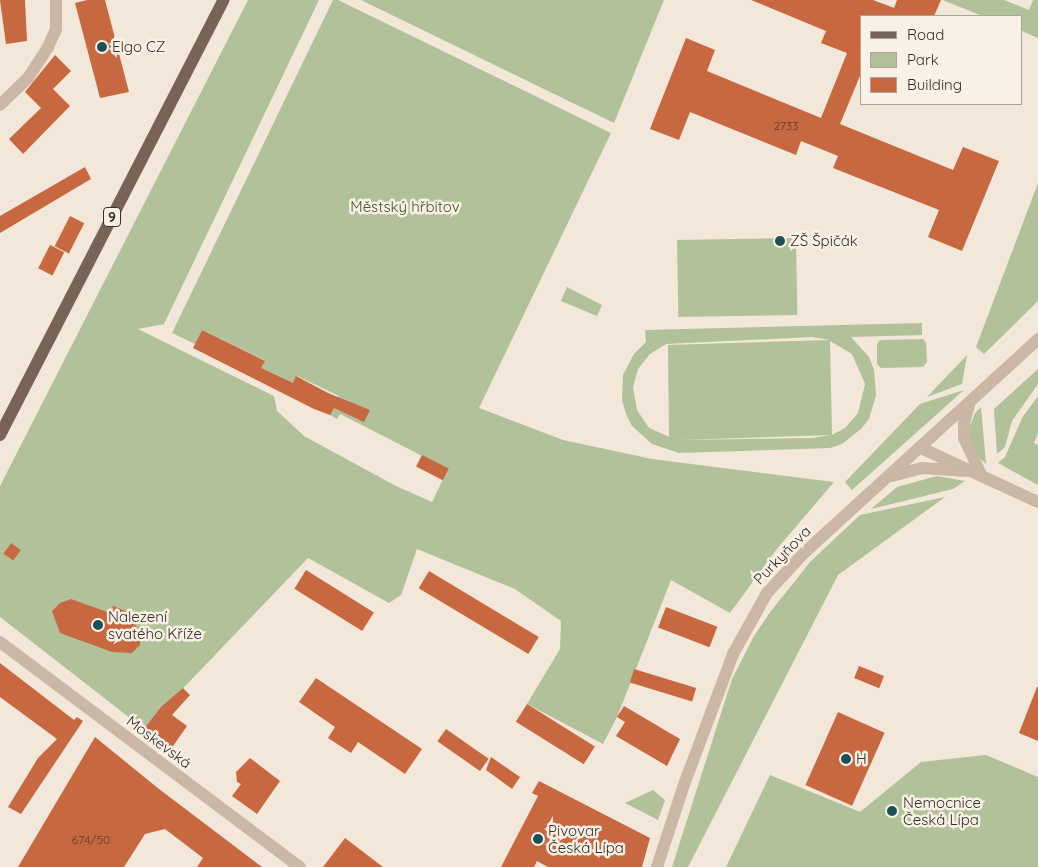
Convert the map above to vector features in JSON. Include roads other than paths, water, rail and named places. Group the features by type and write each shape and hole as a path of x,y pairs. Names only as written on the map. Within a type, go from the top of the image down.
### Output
{"main road":[{"name":"9","path":"0,435 224,0"}],"street":[{"path":"0,105 28,78 48,47 56,29 57,6"},
{"name":"Purkyňova","path":"657,867 684,782 734,654 759,605 805,552 970,404 1038,339"},
{"path":"970,404 964,424 964,438 980,473"},
{"path":"921,448 980,473 1038,502"},
{"path":"889,477 922,468 980,473"},
{"name":"Moskevská","path":"0,642 300,867"}],"place":[{"name":"Elgo CZ","path":"102,47"},
{"name":"ZŠ Špičák","path":"780,241"},
{"name":"Nalezení svatého Kříže","path":"98,625"},
{"name":"H","path":"846,759"},
{"name":"Nemocnice Česká Lípa","path":"892,811"},
{"name":"Pivovar Česká Lípa","path":"538,839"}],"park label":[{"name":"Městský hřbitov","path":"405,207"}]}
